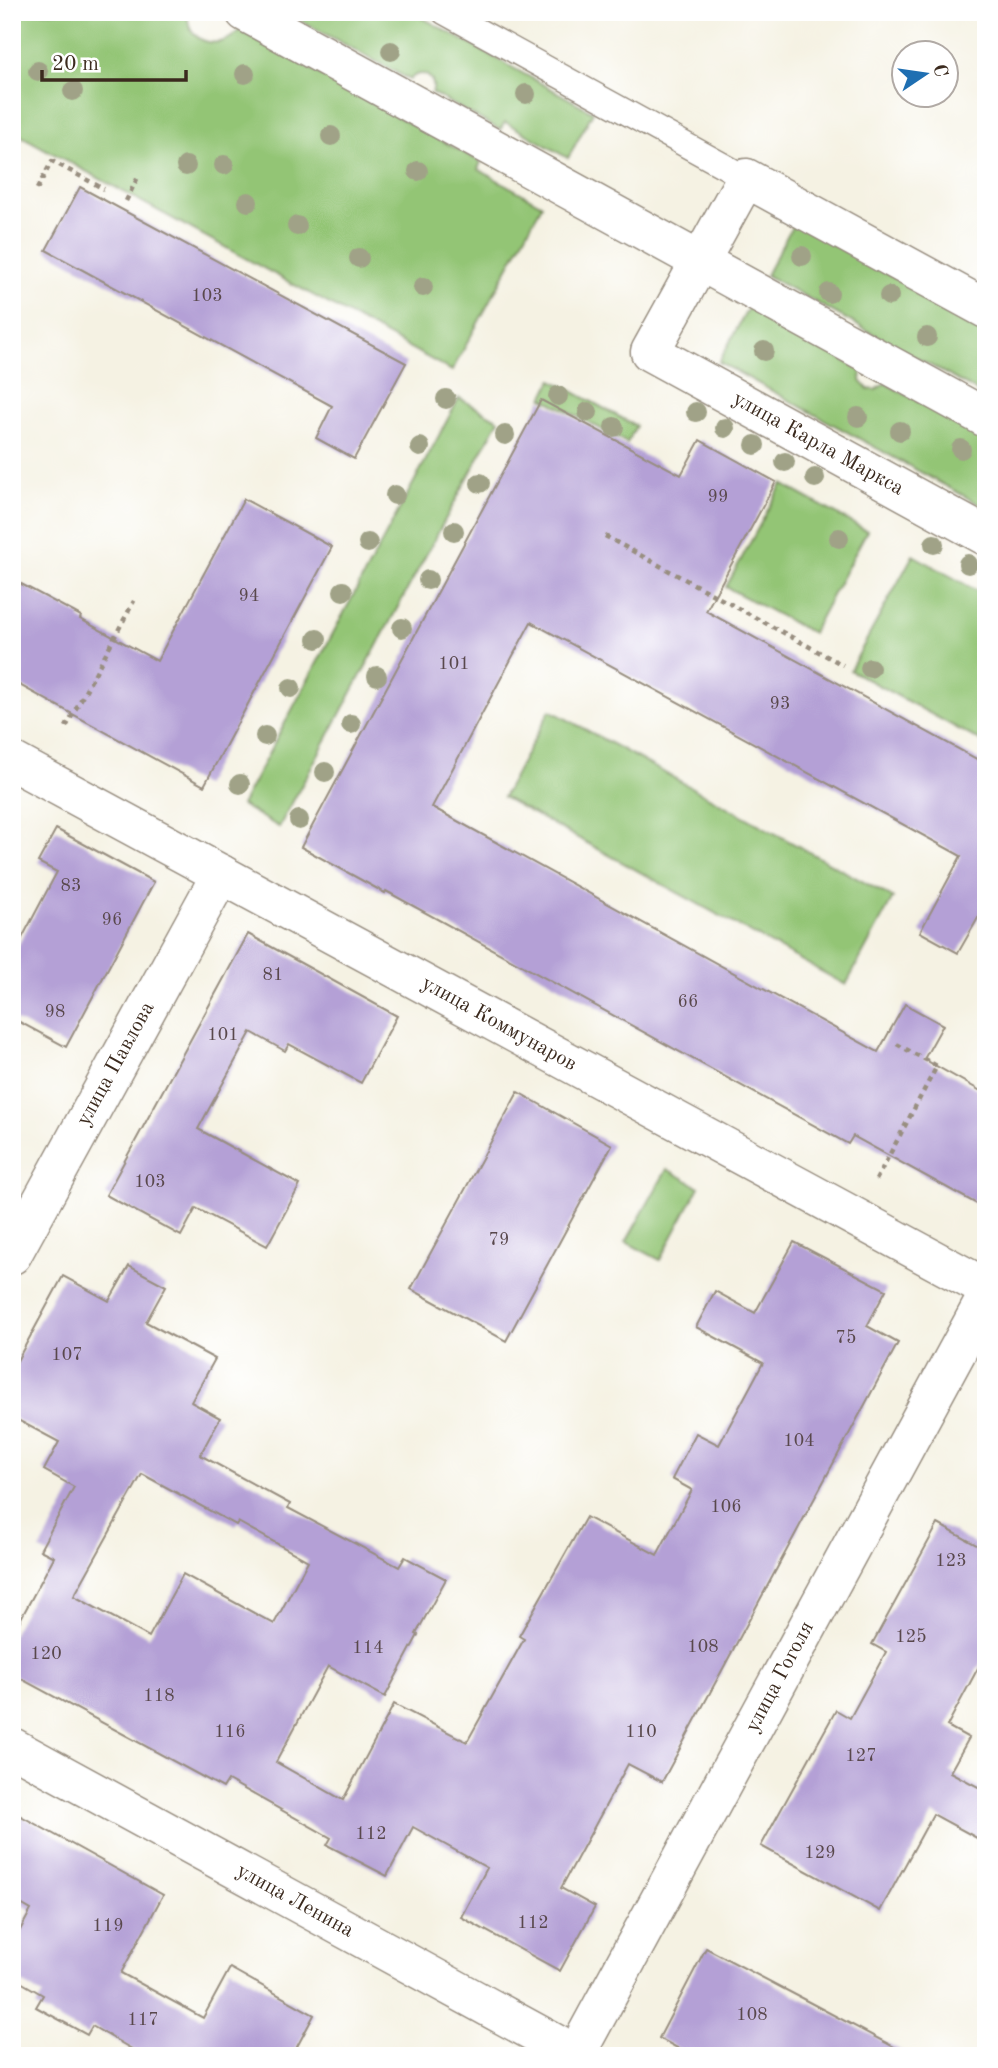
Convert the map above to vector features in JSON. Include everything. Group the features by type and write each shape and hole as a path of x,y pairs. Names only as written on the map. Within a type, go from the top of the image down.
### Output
{"street":[{"path":"245,12 986,418"},
{"path":"700,261 746,178 986,309"},
{"name":"улица Карла Маркса","path":"700,261 650,352 986,536"},
{"name":"улица Коммунаров","path":"12,761 986,1289"},
{"name":"улица Павлова","path":"12,1255 221,874"},
{"name":"улица Гоголя","path":"576,2055 986,1298"},
{"name":"улица Ленина","path":"12,1747 576,2055"}],"lane":[{"path":"444,12 746,178"}],"path":[{"path":"37,189 52,161 104,189"},
{"path":"127,201 139,176"},
{"path":"605,536 844,665"},
{"path":"66,727 134,601"},
{"path":"855,1217 937,1066 893,1042"}],"green space":[{"path":"12,12 188,12 192,31 198,37 214,43 232,37 239,30 481,162 478,169 542,205 452,371 12,131"},
{"path":"285,12 412,12 593,112 568,158 505,122 500,130 432,93 432,82 427,76 418,74 410,80"},
{"path":"794,223 986,327 986,396 766,275"},
{"path":"748,308 862,370 861,381 868,389 876,390 885,383 986,438 986,508 719,362"},
{"path":"552,380 636,426 627,443 543,398"},
{"path":"459,398 499,420 279,827 241,805"},
{"path":"782,484 867,531 812,633 726,587"},
{"path":"913,555 986,596 986,744 850,670"},
{"path":"550,710 893,898 846,985 503,797"},
{"path":"667,1169 699,1187 660,1260 626,1242"}],"building":[{"path":"80,187 406,363 354,459 316,438 332,406 46,250"},
{"path":"541,400 681,475 700,440 776,482 706,611 986,764 986,904 958,953 920,932 961,856 531,622 432,807 878,1052 905,1004 943,1025 924,1059 986,1094 986,1209 853,1136 848,1144 301,847"},
{"path":"244,499 332,547 204,786 12,681 12,579 157,661"},
{"path":"56,829 154,882 66,1047 12,1018 12,957 57,872 38,862"},
{"path":"248,934 397,1016 361,1083 289,1044 285,1051 251,1032 198,1129 300,1185 267,1246 196,1208 181,1236 106,1195"},
{"path":"518,1092 612,1145 506,1341 411,1289"},
{"path":"794,1242 886,1290 867,1326 898,1343 662,1782 628,1764 561,1888 595,1907 560,1971 461,1917 487,1868 413,1827 387,1876 327,1845 331,1838 228,1780 223,1788 12,1674 12,1635 54,1557 40,1550 74,1487 44,1470 59,1442 12,1417 12,1370 63,1276 109,1301 129,1266 166,1286 146,1322 215,1359 191,1402 220,1418 200,1455 290,1504 288,1508 399,1567 405,1557 446,1579 385,1697 328,1666 276,1762 343,1800 394,1704 467,1742 524,1639 519,1636 586,1517 657,1555 692,1490 672,1479 696,1433 719,1445 763,1363 696,1327 715,1291 755,1313","holes":["142,1474 236,1525 238,1522 308,1561 274,1624 183,1574 149,1637 74,1596"]},
{"path":"938,1524 986,1550 986,1653 947,1726 969,1738 950,1772 986,1791 986,1843 933,1814 880,1911 761,1846 836,1710 850,1718 886,1652 872,1644"},
{"path":"12,1811 163,1895 121,1973 203,2018 230,1968 314,2015 292,2056 144,2056 92,2026 87,2035 36,2007 43,1995 12,1977 12,1945 31,1910 12,1899"},
{"path":"706,1948 911,2056 692,2056 659,2038"}]}
